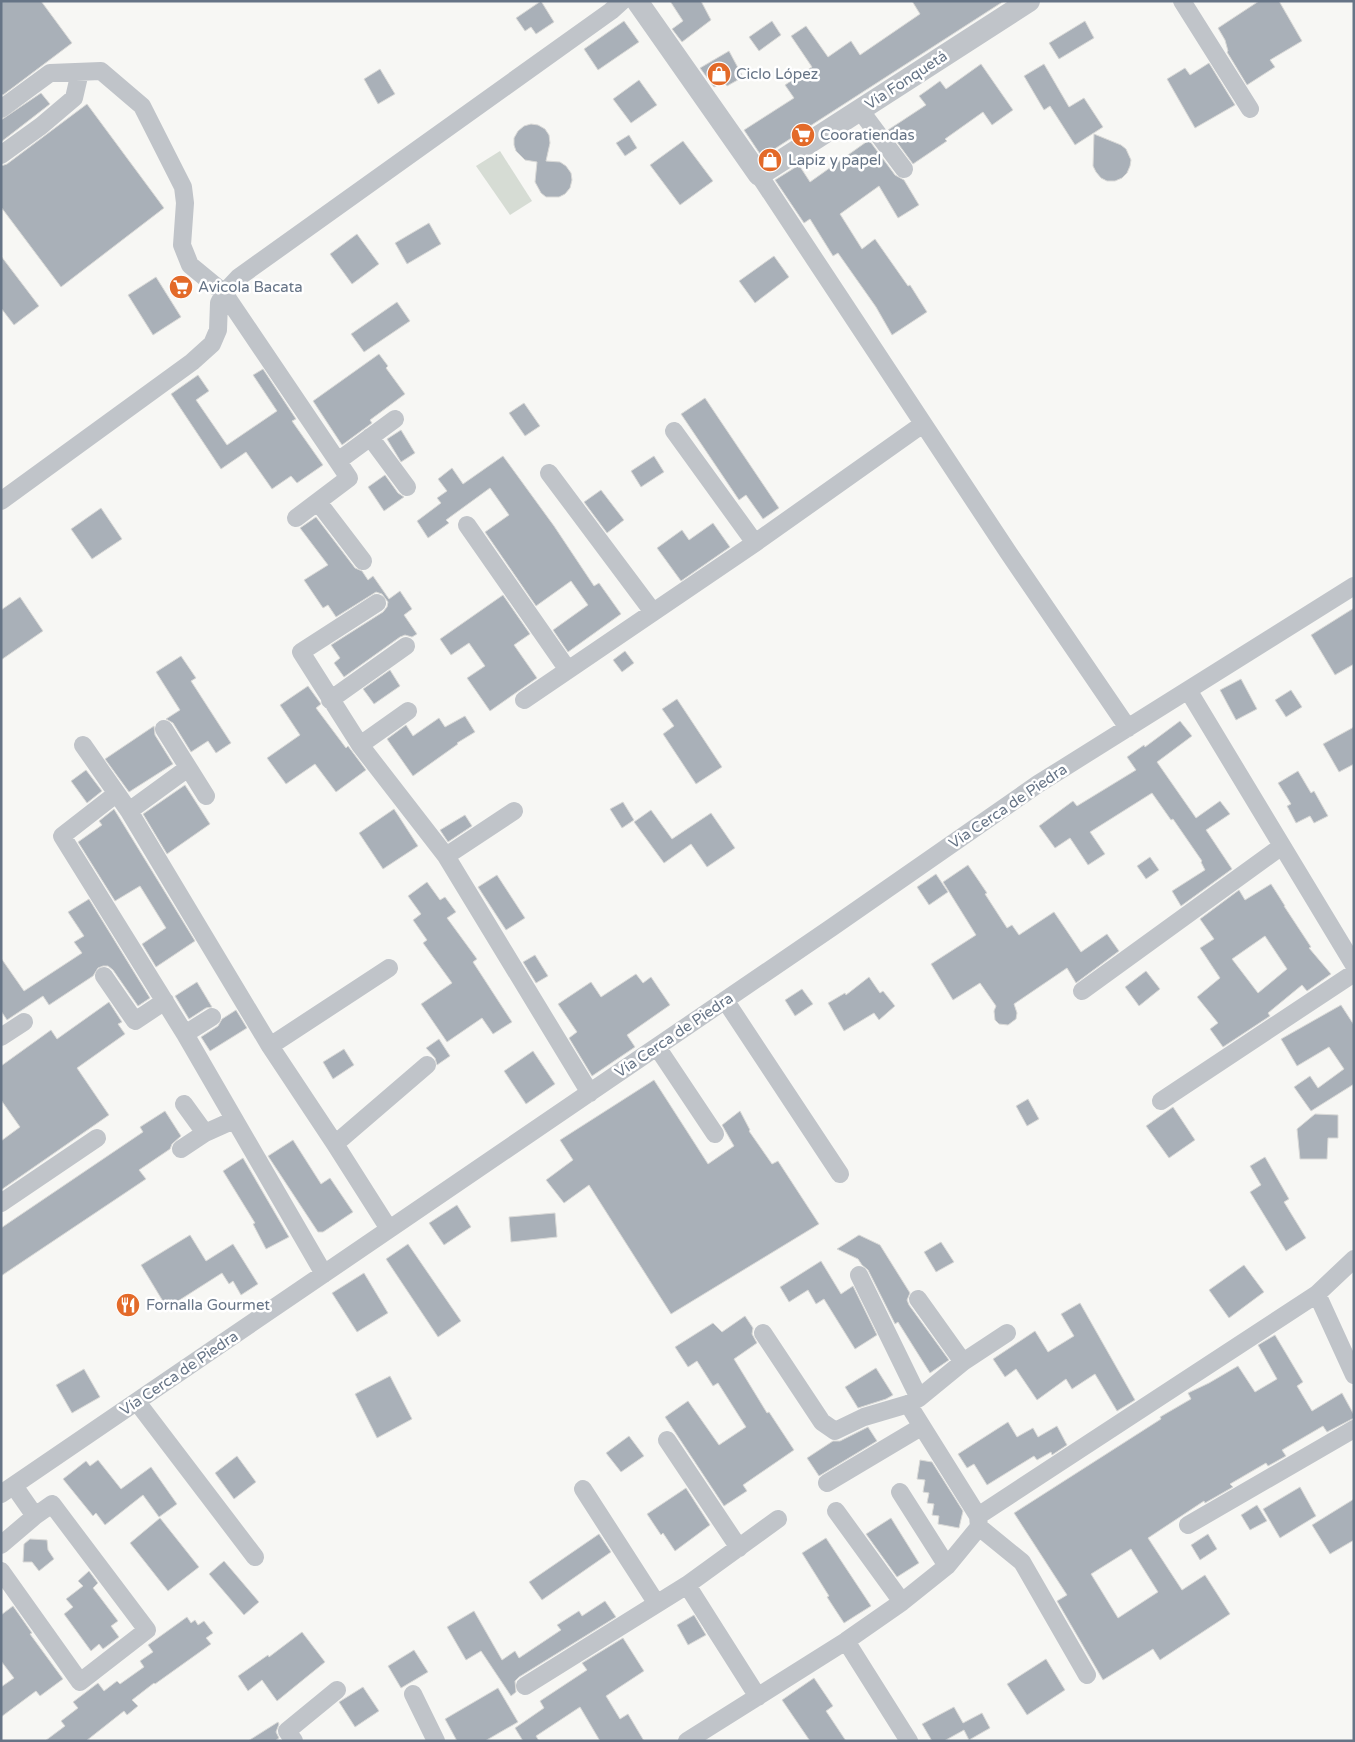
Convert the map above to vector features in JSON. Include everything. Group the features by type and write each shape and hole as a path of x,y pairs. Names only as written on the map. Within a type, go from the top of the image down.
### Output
{"street":[{"path":"1,501 192,362 212,344 218,330 219,303 224,293 239,277 622,1"},
{"path":"637,1 759,174 1008,552 1128,728"},
{"path":"1182,1 1250,109"},
{"name":"Vía Fonquetá","path":"759,174 1028,2"},
{"path":"1,109 50,73 101,71 142,106 183,187 185,203 182,246 190,265 224,293 349,478 296,518"},
{"path":"1,155 41,126 74,98 80,72"},
{"path":"860,110 904,169"},
{"path":"338,461 395,419"},
{"path":"524,700 755,543 923,424"},
{"path":"674,431 755,543"},
{"path":"370,437 407,487"},
{"path":"549,473 653,612"},
{"path":"318,502 363,561"},
{"path":"467,525 568,670"},
{"name":"Vía Cerca de Piedra","path":"7,1490 726,1000 1038,784 1354,586"},
{"path":"377,603 301,652 360,745 446,856 590,1093"},
{"path":"330,700 406,646"},
{"path":"1188,690 1354,965"},
{"path":"360,745 408,711"},
{"path":"164,729 206,796"},
{"path":"83,745 129,811 270,1046 389,1230"},
{"path":"129,811 188,768"},
{"path":"116,794 62,836 186,1034 324,1274"},
{"path":"446,856 514,811"},
{"path":"1082,991 1282,846"},
{"path":"270,1046 389,968"},
{"path":"1161,1101 1354,973"},
{"path":"104,976 135,1021 164,1001"},
{"path":"726,1000 840,1174"},
{"path":"186,1034 212,1017"},
{"path":"1,1037 24,1022"},
{"path":"657,1047 715,1134"},
{"path":"335,1144 427,1065"},
{"path":"184,1104 205,1133"},
{"path":"181,1149 205,1133 234,1120"},
{"path":"1,1203 97,1138"},
{"path":"687,1741 711,1735 758,1697 846,1641 902,1602 947,1566 978,1522 1317,1294 1354,1259"},
{"path":"859,1275 913,1401 921,1427 978,1522 1022,1562 1086,1675"},
{"path":"1317,1294 1354,1375"},
{"path":"918,1300 963,1362"},
{"path":"763,1333 822,1422 835,1431 864,1418 913,1401 963,1362 1007,1333"},
{"path":"137,1402 255,1557"},
{"path":"827,1483 921,1427"},
{"path":"1188,1525 1354,1429"},
{"path":"667,1440 739,1548"},
{"path":"583,1489 656,1604"},
{"path":"7,1490 35,1516"},
{"path":"900,1492 947,1566"},
{"path":"1,1545 52,1504 147,1630 80,1682 1,1571"},
{"path":"836,1511 902,1602"},
{"path":"526,1686 688,1585 778,1520"},
{"path":"688,1585 758,1697"},
{"path":"846,1641 908,1741"},
{"path":"294,1741 287,1731 337,1690"},
{"path":"413,1694 436,1741"}],"shaded area":[{"path":"500,151 532,201 510,215 476,166"}],"building":[{"path":"1,1 41,1 72,43 3,95 1,93"},
{"path":"541,1 554,22 536,34 531,27 525,31 516,18"},
{"path":"670,1 701,1 711,20 682,42 672,29 683,21"},
{"path":"912,1 1004,1 762,157 744,130 794,98 785,85 812,67 791,36 806,26 828,57 851,41 860,55 920,14"},
{"path":"1259,1 1279,1 1302,41 1270,60 1275,67 1247,85 1227,52 1225,40 1218,28"},
{"path":"624,21 639,42 598,70 584,49"},
{"path":"772,21 781,35 759,51 749,37"},
{"path":"1085,21 1094,38 1059,59 1049,43"},
{"name":"Ciclo López","path":"729,51 743,77 727,86 724,82 714,87 700,68"},
{"path":"1209,63 1235,105 1195,128 1167,79 1185,68 1190,75"},
{"path":"981,64 1013,110 992,125 983,112 945,139 947,141 913,164 888,130 926,105 919,96 940,81 946,89"},
{"path":"1044,64 1069,107 1084,98 1103,127 1075,145 1050,106 1044,110 1024,76"},
{"path":"380,69 395,94 378,104 364,79"},
{"path":"639,80 657,105 631,123 613,99"},
{"path":"41,93 50,104 1,142 1,120"},
{"path":"87,104 164,208 61,287 1,207 1,166 7,164"},
{"path":"531,124 545,129 549,135 550,143 546,161 560,162 571,173 570,188 559,197 546,197 541,193 535,182 537,162 525,160 516,151 514,138 524,126"},
{"path":"1094,134 1126,149 1131,160 1127,173 1122,178 1115,181 1107,181 1096,172 1093,166"},
{"path":"629,135 637,148 625,156 616,143"},
{"path":"869,140 895,175 904,180 919,205 898,218 879,186 840,214 862,249 875,239 908,286 910,285 927,312 892,335 876,307 838,253 833,256 810,219 804,223 775,180 799,165 810,182"},
{"path":"683,141 713,181 680,205 650,165"},
{"path":"429,223 441,244 407,264 395,243"},
{"path":"357,234 379,264 352,284 330,254"},
{"path":"1,256 39,306 14,325 1,308"},
{"path":"774,256 789,277 755,303 739,281"},
{"path":"156,277 181,317 153,335 128,295"},
{"path":"397,302 410,321 364,352 351,334"},
{"path":"379,354 388,366 386,368 405,394 370,420 372,423 342,445 313,401"},
{"path":"263,369 296,419 292,421 323,465 297,483 291,476 272,489 246,452 221,469 171,394 198,375 209,391 196,400 227,445 277,411 253,375"},
{"path":"705,398 779,508 763,519 746,495 739,500 681,414"},
{"path":"524,403 540,426 525,436 509,413"},
{"path":"401,430 415,453 401,462 387,439"},
{"path":"503,456 554,526 594,586 599,583 621,614 568,652 553,630 588,605 571,581 536,606 485,532 509,515 490,488 446,520 449,523 428,538 417,521 441,503 437,498 447,491 438,479 452,468 463,484"},
{"path":"654,456 664,472 641,487 631,471"},
{"path":"385,475 398,493 404,497 384,511 368,487"},
{"path":"601,490 624,520 607,533 584,502"},
{"path":"101,508 122,539 92,559 71,529"},
{"path":"316,517 355,568 362,571 368,580 373,576 389,599 400,591 412,609 404,615 417,634 412,637 405,635 400,637 344,677 334,663 340,658 331,645 383,612 388,602 382,594 376,592 336,617 328,605 323,608 304,580 328,565 300,528"},
{"path":"713,523 730,547 681,581 657,548 682,530 689,540"},
{"path":"503,595 530,634 514,645 537,678 490,711 467,678 485,666 469,643 451,655 440,639"},
{"path":"20,597 43,631 1,660 1,610"},
{"path":"1354,608 1354,664 1335,675 1311,635"},
{"path":"625,651 634,663 622,672 613,660"},
{"path":"181,656 196,678 191,681 231,743 216,753 208,741 191,752 173,723 166,719 180,710 156,672"},
{"path":"390,670 400,686 374,704 363,689"},
{"path":"1241,679 1257,709 1236,720 1220,690"},
{"path":"308,686 321,704 316,708 346,748 348,746 366,770 336,792 315,764 286,784 267,758 300,735 280,705"},
{"path":"1291,690 1302,707 1286,717 1275,700"},
{"path":"677,699 722,767 696,784 663,734 674,726 662,709"},
{"path":"465,716 475,732 413,776 387,739 406,725 413,736 439,718 445,727"},
{"path":"1180,721 1192,736 1157,762 1196,818 1220,801 1230,814 1206,830 1232,869 1181,906 1172,891 1205,870 1202,861 1173,819 1171,820 1152,793 1090,832 1105,854 1088,865 1070,838 1055,848 1039,826 1073,801 1077,806 1136,770 1127,757 1144,745 1145,747"},
{"path":"154,726 155,735 173,764 129,792 105,759"},
{"path":"1354,727 1354,764 1339,772 1323,744"},
{"path":"86,770 102,791 87,803 71,781"},
{"path":"1298,771 1311,793 1314,791 1328,816 1314,823 1310,816 1296,823 1287,806 1291,804 1278,783"},
{"path":"185,785 210,824 167,854 143,814"},
{"path":"623,802 634,820 622,828 610,809"},
{"path":"114,809 195,941 156,967 142,944 166,928 140,886 115,901 78,842 102,825 99,821"},
{"path":"394,809 418,846 383,869 359,833"},
{"path":"651,810 672,839 711,813 735,848 707,867 691,844 664,863 634,822"},
{"path":"465,815 472,826 448,842 440,830"},
{"path":"1150,857 1159,870 1146,879 1137,866"},
{"path":"968,865 1007,928 1012,925 1019,935 1054,912 1081,952 1107,934 1119,951 1076,983 1067,968 1014,1004 1017,1013 1016,1019 1008,1025 999,1024 995,1020 994,1011 996,1006 980,983 953,1000 931,964 976,935 943,882"},
{"path":"936,874 948,892 929,905 917,887"},
{"path":"497,875 525,918 506,930 478,887"},
{"path":"427,882 440,900 445,897 456,912 447,918 477,959 473,962 512,1022 493,1034 482,1018 447,1042 421,1004 452,983 423,943 427,940 413,920 421,914 408,896"},
{"path":"1271,884 1311,947 1309,948 1331,974 1307,991 1302,985 1268,1013 1270,1016 1223,1047 1210,1029 1218,1023 1197,997 1220,978 1200,948 1214,939 1200,919 1239,890 1245,900","holes":["1265,936 1287,969 1258,993 1232,959"]},
{"path":"89,899 150,998 138,1006 113,970 108,966 103,966 98,968 93,976 49,1005 43,996 7,1020 1,1011 1,958 24,991 82,953 74,942 84,936 68,912"},
{"path":"535,955 548,976 536,983 523,962"},
{"path":"1146,971 1160,989 1139,1006 1125,987"},
{"path":"636,974 643,983 651,977 670,1005 627,1035 635,1047 592,1076 569,1038 577,1032 558,1004 591,982 601,997"},
{"path":"869,977 880,993 883,991 895,1006 879,1020 874,1013 844,1031 828,1003 845,993 846,995"},
{"path":"197,982 212,1007 206,1008 189,1019 175,996"},
{"path":"802,989 813,1004 795,1016 785,1000"},
{"path":"109,1002 122,1022 118,1024 125,1034 77,1068 109,1115 1,1190 1,1141 20,1127 1,1100 1,1066 51,1030 57,1039"},
{"path":"1341,1005 1354,1025 1354,1084 1311,1111 1294,1087 1310,1076 1318,1088 1344,1069 1329,1047 1297,1066 1281,1039"},
{"path":"236,1010 247,1028 210,1051 201,1037 218,1026 222,1019"},
{"path":"439,1039 450,1056 437,1065 435,1058 426,1048"},
{"path":"344,1049 354,1065 333,1079 323,1062"},
{"path":"533,1051 555,1084 526,1104 504,1071"},
{"path":"654,1080 708,1164 734,1146 722,1125 740,1111 749,1131 772,1164 778,1161 819,1224 671,1314 589,1185 564,1203 546,1180 573,1160 560,1140"},
{"path":"1028,1099 1039,1119 1027,1126 1016,1106"},
{"path":"1173,1107 1195,1140 1169,1158 1146,1126"},
{"path":"165,1111 181,1136 172,1144 170,1149 139,1170 146,1179 1,1276 1,1228 143,1132 140,1127"},
{"path":"1315,1114 1338,1115 1338,1138 1328,1138 1327,1159 1300,1159 1297,1129"},
{"path":"293,1140 321,1184 330,1178 353,1212 323,1232 318,1232 268,1156"},
{"path":"1265,1157 1289,1199 1284,1202 1306,1238 1286,1251 1250,1192 1261,1185 1250,1166"},
{"path":"243,1158 289,1237 266,1249 253,1224 255,1223 223,1171"},
{"path":"457,1205 471,1227 444,1245 429,1223"},
{"path":"555,1213 557,1237 511,1242 509,1217"},
{"path":"190,1235 206,1261 233,1244 258,1284 241,1295 233,1281 229,1284 222,1273 167,1308 141,1265"},
{"path":"859,1235 880,1245 910,1293 907,1300 909,1305 949,1360 930,1373 898,1322 895,1324 868,1270 858,1259 837,1249"},
{"path":"941,1242 954,1262 936,1272 924,1252"},
{"path":"408,1244 461,1321 438,1337 386,1259"},
{"path":"821,1261 841,1294 853,1286 877,1335 855,1349 824,1299 816,1304 808,1290 789,1302 780,1287"},
{"path":"1244,1265 1264,1292 1229,1318 1209,1290"},
{"path":"364,1273 388,1313 357,1332 332,1293"},
{"path":"1080,1303 1135,1400 1117,1411 1095,1374 1072,1389 1066,1379 1037,1400 1016,1369 1005,1377 993,1359 1035,1331 1048,1352 1074,1336 1061,1314"},
{"path":"745,1316 753,1328 752,1334 757,1343 734,1359 767,1413 769,1412 794,1450 743,1485 747,1491 724,1506 665,1417 688,1401 719,1445 746,1427 718,1383 713,1386 697,1361 688,1367 675,1347 713,1323 722,1332"},
{"path":"1275,1335 1303,1382 1297,1386 1312,1411 1342,1393 1354,1418 1327,1432 1323,1426 1282,1450 1286,1456 1268,1466 1266,1463 1230,1484 1233,1487 1205,1503 1204,1501 1148,1538 1182,1590 1205,1575 1230,1614 1160,1660 1153,1649 1103,1680 1057,1601 1067,1595 1014,1513 1161,1419 1160,1417 1191,1399 1188,1393 1238,1366 1255,1392 1277,1379 1258,1345","holes":["1131,1549 1158,1592 1118,1618 1091,1574"]},
{"path":"876,1368 893,1395 858,1408 845,1387"},
{"path":"84,1369 100,1397 72,1413 56,1385"},
{"path":"390,1376 412,1419 377,1438 355,1394"},
{"path":"1008,1422 1017,1437 1033,1428 1038,1437 1057,1426 1067,1445 1052,1455 1051,1452 1037,1460 1034,1456 987,1485 974,1464 967,1468 958,1454"},
{"path":"868,1427 877,1441 819,1476 807,1458 833,1441 840,1441"},
{"path":"629,1436 644,1456 621,1472 606,1453"},
{"path":"237,1456 256,1482 234,1499 215,1473"},
{"path":"98,1460 121,1489 151,1467 177,1504 159,1517 143,1495 105,1525 96,1513 93,1516 63,1479 86,1461 90,1466"},
{"path":"920,1460 932,1462 963,1511 959,1528 938,1524 939,1516 932,1515 934,1504 927,1503 929,1493 923,1492 925,1480 917,1479"},
{"path":"1300,1487 1316,1516 1280,1538 1263,1509"},
{"path":"686,1488 710,1525 675,1551 663,1533 661,1535 647,1514"},
{"path":"1354,1499 1354,1540 1330,1554 1312,1525"},
{"path":"1257,1505 1267,1521 1250,1530 1241,1515"},
{"path":"160,1518 199,1567 168,1591 130,1543"},
{"path":"891,1518 919,1563 897,1577 866,1534"},
{"path":"599,1534 611,1552 542,1600 529,1582"},
{"path":"1208,1534 1217,1549 1200,1560 1191,1545"},
{"path":"826,1538 871,1606 844,1623 802,1553"},
{"path":"30,1539 47,1540 48,1550 54,1559 39,1571 32,1562 23,1562 24,1544"},
{"path":"224,1561 259,1602 244,1615 209,1574"},
{"path":"89,1571 98,1583 93,1588 118,1621 111,1626 119,1637 103,1649 99,1644 91,1651 64,1614 73,1607 66,1599 83,1586 78,1581"},
{"path":"605,1601 616,1617 519,1677 515,1681 516,1692 511,1696 481,1651 466,1660 447,1627 474,1611 502,1660 515,1651 519,1658 561,1630 557,1625 579,1611 582,1616"},
{"path":"13,1606 32,1633 30,1634 63,1679 40,1696 36,1691 1,1717 1,1687 14,1678 1,1661 1,1615"},
{"path":"694,1615 706,1635 688,1645 677,1625"},
{"path":"187,1617 191,1623 195,1620 198,1625 204,1621 213,1633 206,1638 211,1644 132,1700 138,1706 127,1715 124,1711 86,1741 45,1741 65,1726 61,1721 78,1708 73,1702 98,1683 104,1691 117,1681 120,1684 144,1667 140,1661 153,1652 148,1645"},
{"path":"302,1632 325,1662 277,1701 262,1680 248,1691 238,1676 268,1655 269,1657"},
{"path":"623,1638 644,1671 606,1696 620,1719 628,1714 644,1741 600,1741 580,1707 536,1736 539,1741 523,1741 515,1728 544,1708 540,1701 587,1670 582,1663"},
{"path":"414,1650 428,1672 401,1688 388,1666"},
{"path":"1046,1659 1065,1690 1027,1715 1007,1684"},
{"path":"814,1678 833,1706 826,1711 846,1741 810,1741 782,1700"},
{"path":"363,1687 379,1711 355,1727 339,1702"},
{"path":"498,1688 518,1722 485,1741 457,1741 445,1719"},
{"path":"954,1707 963,1723 982,1713 990,1728 969,1740 964,1730 944,1741 932,1741 922,1724"},
{"path":"278,1722 276,1732 279,1738 275,1741 248,1741"}],"place":[{"name":"Ciclo López","path":"719,74"},
{"name":"Cooratiendas","path":"803,135"},
{"name":"Lapiz y papel","path":"770,160"},
{"name":"Avicola Bacata","path":"181,287"},
{"name":"Fornalla Gourmet","path":"128,1305"}]}
